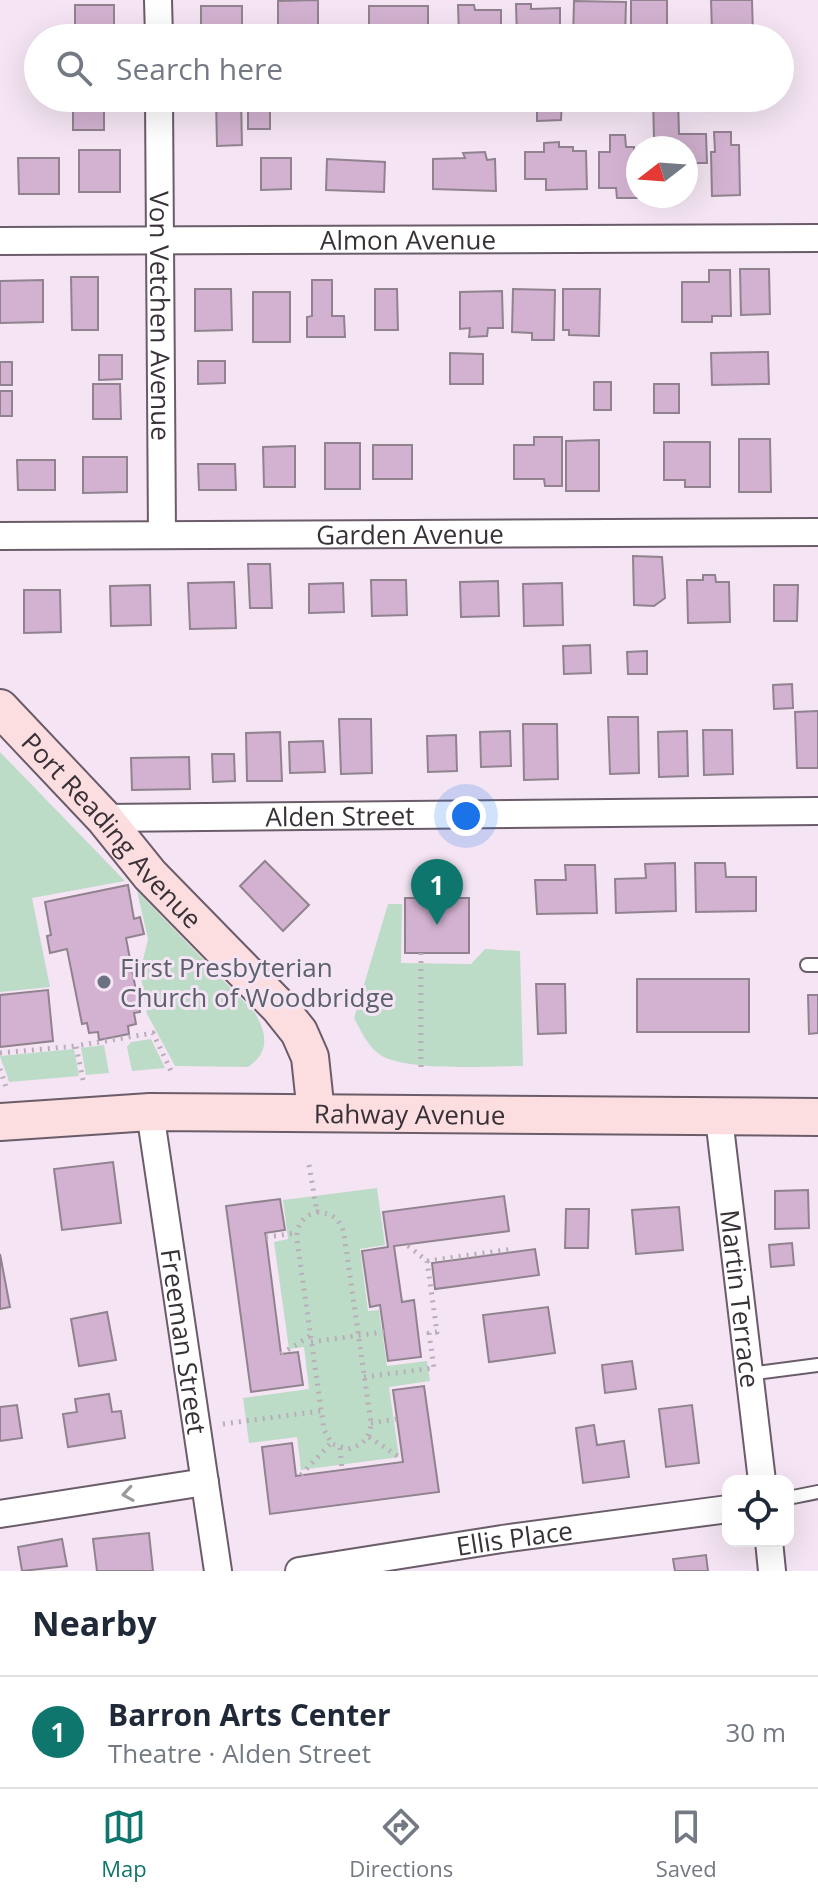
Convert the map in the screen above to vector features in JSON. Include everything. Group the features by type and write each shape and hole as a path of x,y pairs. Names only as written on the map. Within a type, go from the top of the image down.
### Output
{"main road":[{"name":"Port Reading Avenue","path":"0,708 104,818 150,875 279,1007 299,1032 310,1057 316,1113"},
{"name":"Rahway Avenue","path":"3,1104 150,1112 818,1117"}],"street":[{"path":"158,0 159,24"},
{"name":"Von Vetchen Avenue","path":"159,112 162,535"},
{"name":"Almon Avenue","path":"0,241 160,238 818,238"},
{"name":"Garden Avenue","path":"0,536 818,532"},
{"name":"Alden Street","path":"104,818 818,811"},
{"name":"Freeman Street","path":"150,1112 218,1571"},
{"name":"Martin Terrace","path":"719,1118 761,1475"},
{"path":"0,1514 205,1482"},
{"name":"Ellis Place","path":"299,1571 502,1539 722,1510"},
{"path":"770,1547 772,1571"}],"lane":[{"path":"749,1374 818,1365"},
{"path":"794,1497 818,1492"}],"path":[{"path":"421,953 421,1068"},
{"path":"0,1053 76,1046 153,1033 171,1071"},
{"path":"76,1046 83,1080"},
{"path":"0,1069 3,1104"},
{"path":"309,1165 317,1212"},
{"path":"317,1212 335,1217 341,1224 371,1423 369,1437 358,1447 340,1448 331,1443 324,1430 296,1233 301,1221 317,1212"},
{"path":"266,1237 296,1233"},
{"path":"364,1377 434,1368 429,1333 437,1332 427,1261 407,1245"},
{"path":"427,1261 513,1249"},
{"path":"281,1354 310,1339 384,1332"},
{"path":"223,1424 321,1411"},
{"path":"371,1423 397,1419"},
{"path":"369,1437 402,1459"},
{"path":"301,1475 331,1443"},
{"path":"340,1448 342,1470"}],"green space":[{"path":"0,752 125,881 32,898 50,987 0,992"},
{"path":"137,891 255,1013 264,1042 260,1055 248,1067 175,1066 147,1014 140,972 148,939"},
{"path":"388,904 402,904 401,963 471,964 485,949 520,951 523,1066 426,1066 391,1060 371,1046 354,1018"},
{"path":"151,1039 165,1068 132,1071 127,1047 131,1042"},
{"path":"104,1045 109,1073 86,1075 81,1048"},
{"path":"74,1049 79,1076 9,1082 0,1056"},
{"path":"377,1188 385,1245 360,1249 368,1311 379,1310 387,1366 427,1361 430,1381 389,1387 399,1457 301,1470 297,1437 249,1443 243,1398 309,1389 304,1347 289,1349 274,1242 288,1239 283,1200"}],"building":[{"path":"318,0 318,24 278,24 278,1"},
{"path":"631,0 667,0 667,24 631,24"},
{"path":"711,0 752,0 753,24 712,24"},
{"path":"574,1 626,2 625,24 573,24"},
{"path":"516,4 531,4 531,9 560,8 560,24 517,24"},
{"path":"75,5 114,5 114,24 75,24"},
{"path":"458,5 474,5 475,10 501,10 501,24 459,24"},
{"path":"201,6 242,6 242,24 201,24"},
{"path":"369,6 428,6 428,24 369,24"},
{"path":"73,112 104,112 104,130 73,130"},
{"path":"216,112 241,112 242,145 217,146"},
{"path":"248,112 270,112 270,129 248,129"},
{"path":"537,112 561,112 561,120 537,121"},
{"path":"653,112 678,112 679,134 706,134 707,163 698,163 698,136 654,136"},
{"path":"714,132 731,132 731,145 739,145 740,195 712,196"},
{"path":"610,135 625,135 626,198 617,198 616,188 599,188 599,152 610,152"},
{"path":"559,142 559,147 586,151 587,189 546,190 546,179 525,179 525,152 544,152 544,143"},
{"path":"79,150 120,150 120,192 79,192"},
{"path":"485,152 487,160 495,159 496,191 433,189 433,159 465,158 463,153"},
{"path":"18,158 59,158 59,194 19,194"},
{"path":"261,158 291,158 291,189 261,190"},
{"path":"327,159 385,162 384,192 326,190"},
{"path":"740,269 769,269 770,314 741,315"},
{"path":"709,270 730,270 731,316 712,316 712,322 682,322 682,282 709,282"},
{"path":"71,277 98,277 98,330 72,330"},
{"path":"43,280 43,322 0,323 0,281"},
{"path":"312,280 332,280 332,316 344,316 345,337 307,337 307,317 312,316"},
{"path":"195,289 231,289 232,330 195,331"},
{"path":"375,289 397,289 398,330 375,330"},
{"path":"513,289 555,290 554,340 532,340 532,333 512,332"},
{"path":"563,289 600,289 599,336 569,335 569,330 563,330"},
{"path":"502,291 503,328 488,328 487,336 469,337 470,328 460,329 460,292"},
{"path":"253,292 290,292 290,342 253,342"},
{"path":"768,352 769,384 712,385 711,353"},
{"path":"450,353 483,354 483,384 450,384"},
{"path":"99,355 122,355 122,379 99,380"},
{"path":"198,361 225,361 225,383 198,384"},
{"path":"0,362 12,362 12,385 0,385"},
{"path":"594,382 611,382 611,410 594,410"},
{"path":"93,384 120,384 121,419 93,419"},
{"path":"654,384 679,384 679,413 654,413"},
{"path":"0,391 12,391 12,416 0,416"},
{"path":"534,437 562,437 562,486 545,486 544,479 514,479 514,445 534,445"},
{"path":"739,439 770,439 771,492 739,492"},
{"path":"599,440 599,491 566,491 566,441"},
{"path":"664,442 710,442 710,487 685,487 685,480 664,480"},
{"path":"325,443 360,443 360,489 325,489"},
{"path":"373,445 412,445 412,479 373,479"},
{"path":"295,446 295,487 264,487 263,447"},
{"path":"83,457 127,457 127,492 83,493"},
{"path":"17,460 55,460 55,490 18,490"},
{"path":"198,464 235,464 236,490 199,490"},
{"path":"633,556 662,557 665,598 654,606 634,605"},
{"path":"248,564 270,564 272,608 250,608"},
{"path":"703,575 715,575 716,582 729,582 730,622 688,623 687,580 703,580"},
{"path":"371,580 406,580 407,615 372,616"},
{"path":"498,581 499,616 461,617 460,582"},
{"path":"234,582 236,628 190,629 188,583"},
{"path":"343,583 344,612 309,613 309,584"},
{"path":"562,583 563,625 524,626 523,584"},
{"path":"150,585 151,625 111,626 110,586"},
{"path":"774,585 798,585 797,621 774,621"},
{"path":"24,590 60,590 61,632 24,633"},
{"path":"590,645 591,673 564,674 563,646"},
{"path":"647,651 647,674 628,674 627,652"},
{"path":"792,684 793,708 774,709 773,685"},
{"path":"818,711 818,768 797,768 795,712"},
{"path":"608,717 638,717 639,773 610,774"},
{"path":"339,719 371,719 372,773 341,774"},
{"path":"523,724 557,724 558,779 524,780"},
{"path":"703,730 732,730 733,774 704,775"},
{"path":"510,731 511,766 481,767 480,732"},
{"path":"687,731 688,776 659,777 658,732"},
{"path":"280,732 282,781 247,781 246,733"},
{"path":"456,735 457,771 428,772 427,736"},
{"path":"323,741 325,772 290,773 289,742"},
{"path":"212,754 234,754 235,781 213,782"},
{"path":"189,757 190,789 132,790 131,758"},
{"path":"265,861 309,905 283,931 240,886"},
{"path":"675,863 676,911 616,913 615,879 646,878 645,864"},
{"path":"695,863 725,863 726,877 756,877 756,911 696,912"},
{"path":"565,865 595,865 597,913 537,914 535,880 566,880"},
{"name":"First Presbyterian Church of Woodbridge","path":"128,885 134,919 140,917 144,934 126,938 140,1012 134,1013 136,1024 128,1026 129,1034 99,1040 98,1032 89,1033 87,1023 82,1024 67,949 50,953 47,936 51,935 45,902"},
{"path":"405,898 469,898 469,953 405,953"},
{"path":"637,979 749,979 749,1032 637,1032"},
{"path":"536,984 565,984 566,1033 538,1034"},
{"path":"48,990 53,1041 0,1047 0,995"},
{"path":"808,995 818,995 818,1033 809,1034"},
{"path":"113,1162 121,1223 62,1230 54,1169"},
{"path":"808,1190 809,1228 775,1229 775,1191"},
{"path":"504,1196 509,1231 394,1246 402,1302 414,1300 421,1357 388,1361 380,1305 370,1307 362,1251 388,1247 383,1212"},
{"path":"280,1199 285,1230 265,1233 281,1354 298,1352 303,1385 251,1392 226,1206"},
{"path":"679,1207 683,1250 636,1254 632,1210"},
{"path":"566,1209 589,1209 588,1248 565,1248"},
{"path":"792,1243 794,1265 771,1267 769,1245"},
{"path":"535,1249 539,1275 435,1289 432,1263"},
{"path":"0,1254 10,1307 0,1309"},
{"path":"548,1307 555,1353 489,1362 483,1315"},
{"path":"107,1312 116,1360 79,1366 71,1319"},
{"path":"632,1361 636,1389 605,1393 602,1365"},
{"path":"424,1386 439,1492 270,1514 262,1447 292,1443 296,1476 403,1462 393,1390"},
{"path":"109,1394 112,1412 121,1411 125,1438 68,1447 63,1414 77,1412 75,1399"},
{"path":"17,1405 22,1438 0,1441 0,1407"},
{"path":"692,1405 699,1463 666,1467 659,1409"},
{"path":"594,1425 597,1445 624,1441 629,1477 583,1483 576,1428"},
{"path":"149,1533 153,1571 97,1571 93,1539"},
{"path":"62,1539 67,1566 22,1571 18,1547"},
{"path":"706,1555 708,1571 675,1571 673,1559"}],"place":[{"name":"Barron Arts Center","path":"437,925"},
{"name":"First Presbyterian Church of Woodbridge","path":"104,982"}]}
